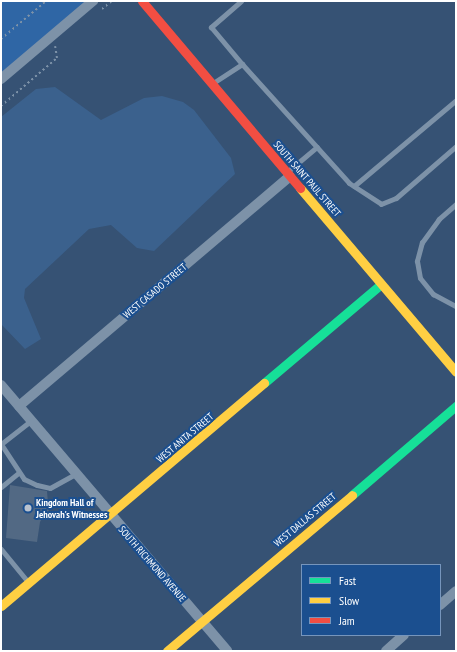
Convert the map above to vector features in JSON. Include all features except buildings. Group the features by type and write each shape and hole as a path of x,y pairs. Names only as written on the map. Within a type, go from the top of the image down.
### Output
{"street":[{"path":"1,80 93,1"},
{"name":"SOUTH SAINT PAUL STREET","path":"142,1 456,372"},
{"name":"WEST CASADO STREET","path":"19,406 288,174"},
{"name":"WEST ANITA STREET","path":"1,606 381,284"},
{"name":"SOUTH RICHMOND AVENUE","path":"1,385 75,474 227,651"},
{"name":"WEST DALLAS STREET","path":"167,651 456,406"},
{"path":"441,604 456,591"},
{"path":"386,651 403,636"}],"lane":[{"path":"241,1 211,27 242,64 354,186 381,204 396,198 456,146"},
{"path":"212,84 242,64"},
{"path":"354,186 456,100"},
{"path":"288,174 317,147"},
{"path":"456,204 439,219 422,242 417,261 420,278 433,294 456,306"},
{"path":"30,420 1,444 18,473 37,485 50,488 75,474"},
{"path":"1,487 18,473"},
{"path":"1,549 29,583"}],"path":[{"path":"1,39 46,1"},
{"path":"100,10 112,1"},
{"path":"1,106 57,58 54,46 59,42"}],"shaded area":[{"path":"1,1 92,1 1,79"},
{"path":"55,87 101,120 144,98 162,96 183,102 194,110 231,158 235,174 154,251 137,248 111,225 89,229 25,289 24,298 41,339 25,349 1,324 1,117 36,89"}],"traffic: fast":[{"path":"264,383 381,284"},
{"path":"352,495 456,406"}],"traffic: slow":[{"path":"300,188 456,372"},
{"path":"1,606 264,383"},
{"path":"167,651 352,495"}],"traffic: jam":[{"path":"142,1 300,188"}],"place":[{"name":"Kingdom Hall of Jehovah's Witnesses","path":"28,508"}]}
